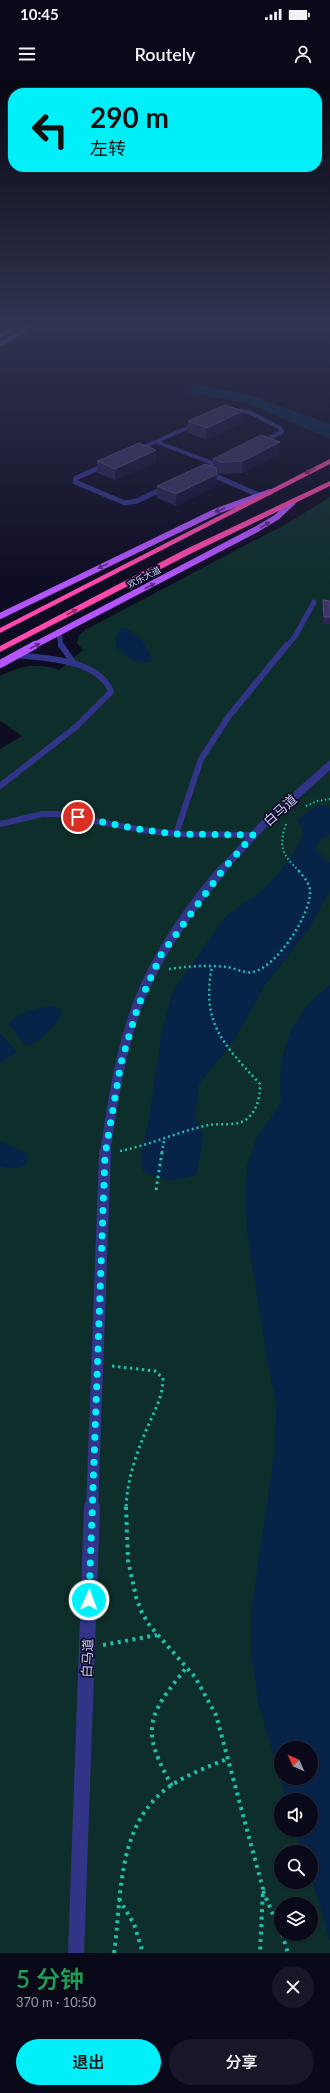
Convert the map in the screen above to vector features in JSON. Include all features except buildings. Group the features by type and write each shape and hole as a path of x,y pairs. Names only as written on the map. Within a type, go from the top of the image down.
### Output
{"highway":[{"name":"欢乐大道","path":"0,631 171,544 290,481 330,462"},
{"name":"欢乐大道","path":"0,649 188,552 330,483"}],"main road":[{"name":"欢乐大道","path":"0,616 217,511 270,492"},
{"name":"欢乐大道","path":"0,664 257,529 277,517 293,502"}],"street":[{"name":"白马道","path":"76,1953 105,1155 121,1063 138,1006 161,955 222,871 253,835 330,765"}],"lane":[{"path":"248,412 280,428 282,432 255,444"},
{"path":"130,454 199,423"},
{"path":"157,442 215,464"},
{"path":"222,460 197,472 256,496"},
{"path":"110,463 76,478 74,482 125,502 137,501 170,485"},
{"path":"202,470 256,496"},
{"path":"176,834 201,759 229,716 296,634 314,602"},
{"path":"0,786 77,726 110,695 111,689 106,683 73,662 61,646 58,633"},
{"path":"16,655 73,662"},
{"path":"0,824 42,814 57,814 143,830 176,834 253,835"}],"path":[{"path":"303,808 316,801 330,799"},
{"path":"174,968 212,966 252,972 261,969 284,948 302,917 308,901 310,888 304,878 284,855 281,846 281,836 288,820"},
{"path":"124,1150 164,1140 208,1125 238,1123 248,1118 260,1099 260,1084 227,1049 212,1019 207,1001 207,985 212,966"},
{"path":"156,1190 164,1140"},
{"path":"98,1365 155,1371 163,1378 160,1396 136,1455 128,1491 127,1546 134,1590 143,1616 187,1667 210,1700 229,1758 263,1889 274,1916"},
{"path":"87,1648 158,1635"},
{"path":"172,1786 151,1746 150,1728 155,1710 161,1700 187,1667"},
{"path":"114,1953 119,1899 126,1856 137,1824 155,1799 172,1786 182,1779 229,1758"},
{"path":"260,1953 263,1916 263,1889"},
{"path":"119,1899 128,1909 133,1918 143,1953"},
{"path":"284,1941 288,1953"}],"green space":[{"path":"330,497 330,1953 0,1953 0,749 22,736 0,721 0,676 29,666 43,666 59,670 83,650 77,643 79,635 85,630 288,523"}],"water":[{"path":"268,412 298,412 330,424 330,439"},
{"path":"123,628 132,632 142,641 149,651 152,661 142,663 137,662 132,660 116,647 115,639 120,629"},
{"path":"321,805 330,808 330,834 321,840 315,849 330,863 330,891 309,929 265,985 235,1039 199,1084 195,1116 204,1136 196,1175 170,1181 143,1172 141,1153 148,1123 162,1031 173,991 225,917 263,890 281,870 298,846 303,831 297,821 308,811"},
{"path":"330,985 330,1941 315,1889 318,1889 318,1845 301,1845 298,1837 318,1837 318,1793 284,1793 282,1785 318,1785 318,1741 274,1741 274,1758 258,1702 251,1652 251,1612 275,1450 276,1402 269,1371 247,1232 245,1191 247,1166 257,1137 281,1103 280,1084 284,1051 295,1023 304,1010"},
{"path":"52,1006 58,1007 62,1012 60,1018 48,1033 32,1044 26,1046 8,1024 17,1016 28,1011"},
{"path":"0,1033 17,1052 0,1063"},
{"path":"0,1141 28,1154 28,1162 19,1168 0,1166"}],"route":[{"path":"78,817 143,830 176,834 253,835 222,871 161,955 138,1006 121,1063 105,1155 89,1600"}]}
